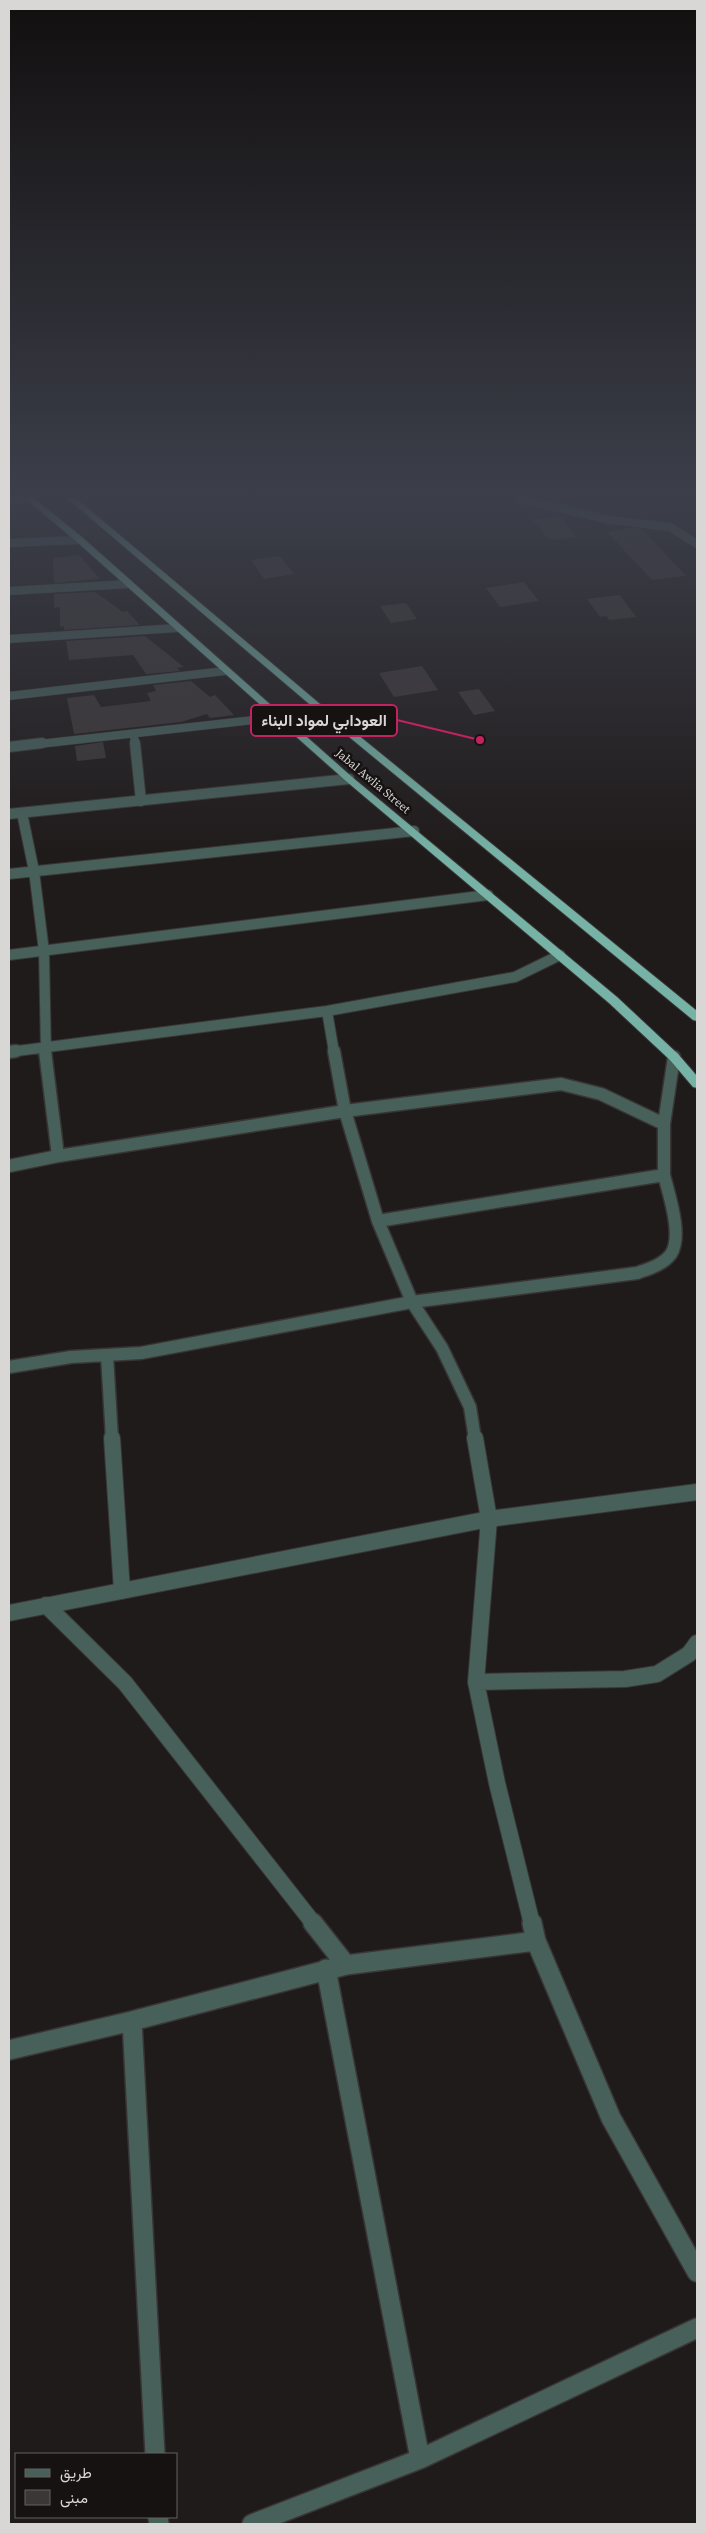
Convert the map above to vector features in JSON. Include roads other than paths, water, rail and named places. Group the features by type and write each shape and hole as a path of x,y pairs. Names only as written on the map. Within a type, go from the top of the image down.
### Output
{"highway":[{"name":"Jabal Awlia Street","path":"165,617 349,779 414,831 488,896 613,1000 674,1057 697,1084"},
{"name":"Jabal Awlia Street","path":"214,617 324,712 697,1017"}],"street":[{"path":"9,639 177,628"},
{"path":"9,696 225,671"},
{"path":"9,747 134,735 280,717"},
{"path":"134,735 141,801"},
{"path":"9,814 349,779"},
{"path":"22,813 34,871 44,951 46,1048 58,1156"},
{"path":"9,874 414,831"},
{"path":"9,955 488,896"},
{"path":"9,1052 327,1011 515,977 560,955"},
{"path":"327,1011 345,1111 378,1221 412,1302 442,1348 470,1407 489,1519 476,1682 497,1783 536,1941 610,2118 697,2272"},
{"path":"9,1367 72,1357 141,1353 412,1302 637,1273 654,1266 672,1253 677,1238 664,1175 664,1124 674,1057"},
{"path":"9,1166 58,1156 345,1111 561,1084 577,1085 664,1124"},
{"path":"378,1221 664,1175"},
{"path":"107,1355 122,1591"},
{"path":"9,1612 489,1519 697,1492"},
{"path":"46,1605 125,1683 346,1965"},
{"path":"476,1682 625,1679 657,1674 689,1654 697,1643"},
{"path":"9,2050 326,1969 536,1941"},
{"path":"326,1969 420,2459"},
{"path":"132,2020 155,2453"},
{"path":"252,2524 420,2459 697,2328"}],"place":[{"name":"العودابي لمواد البناء","path":"480,740"}]}
